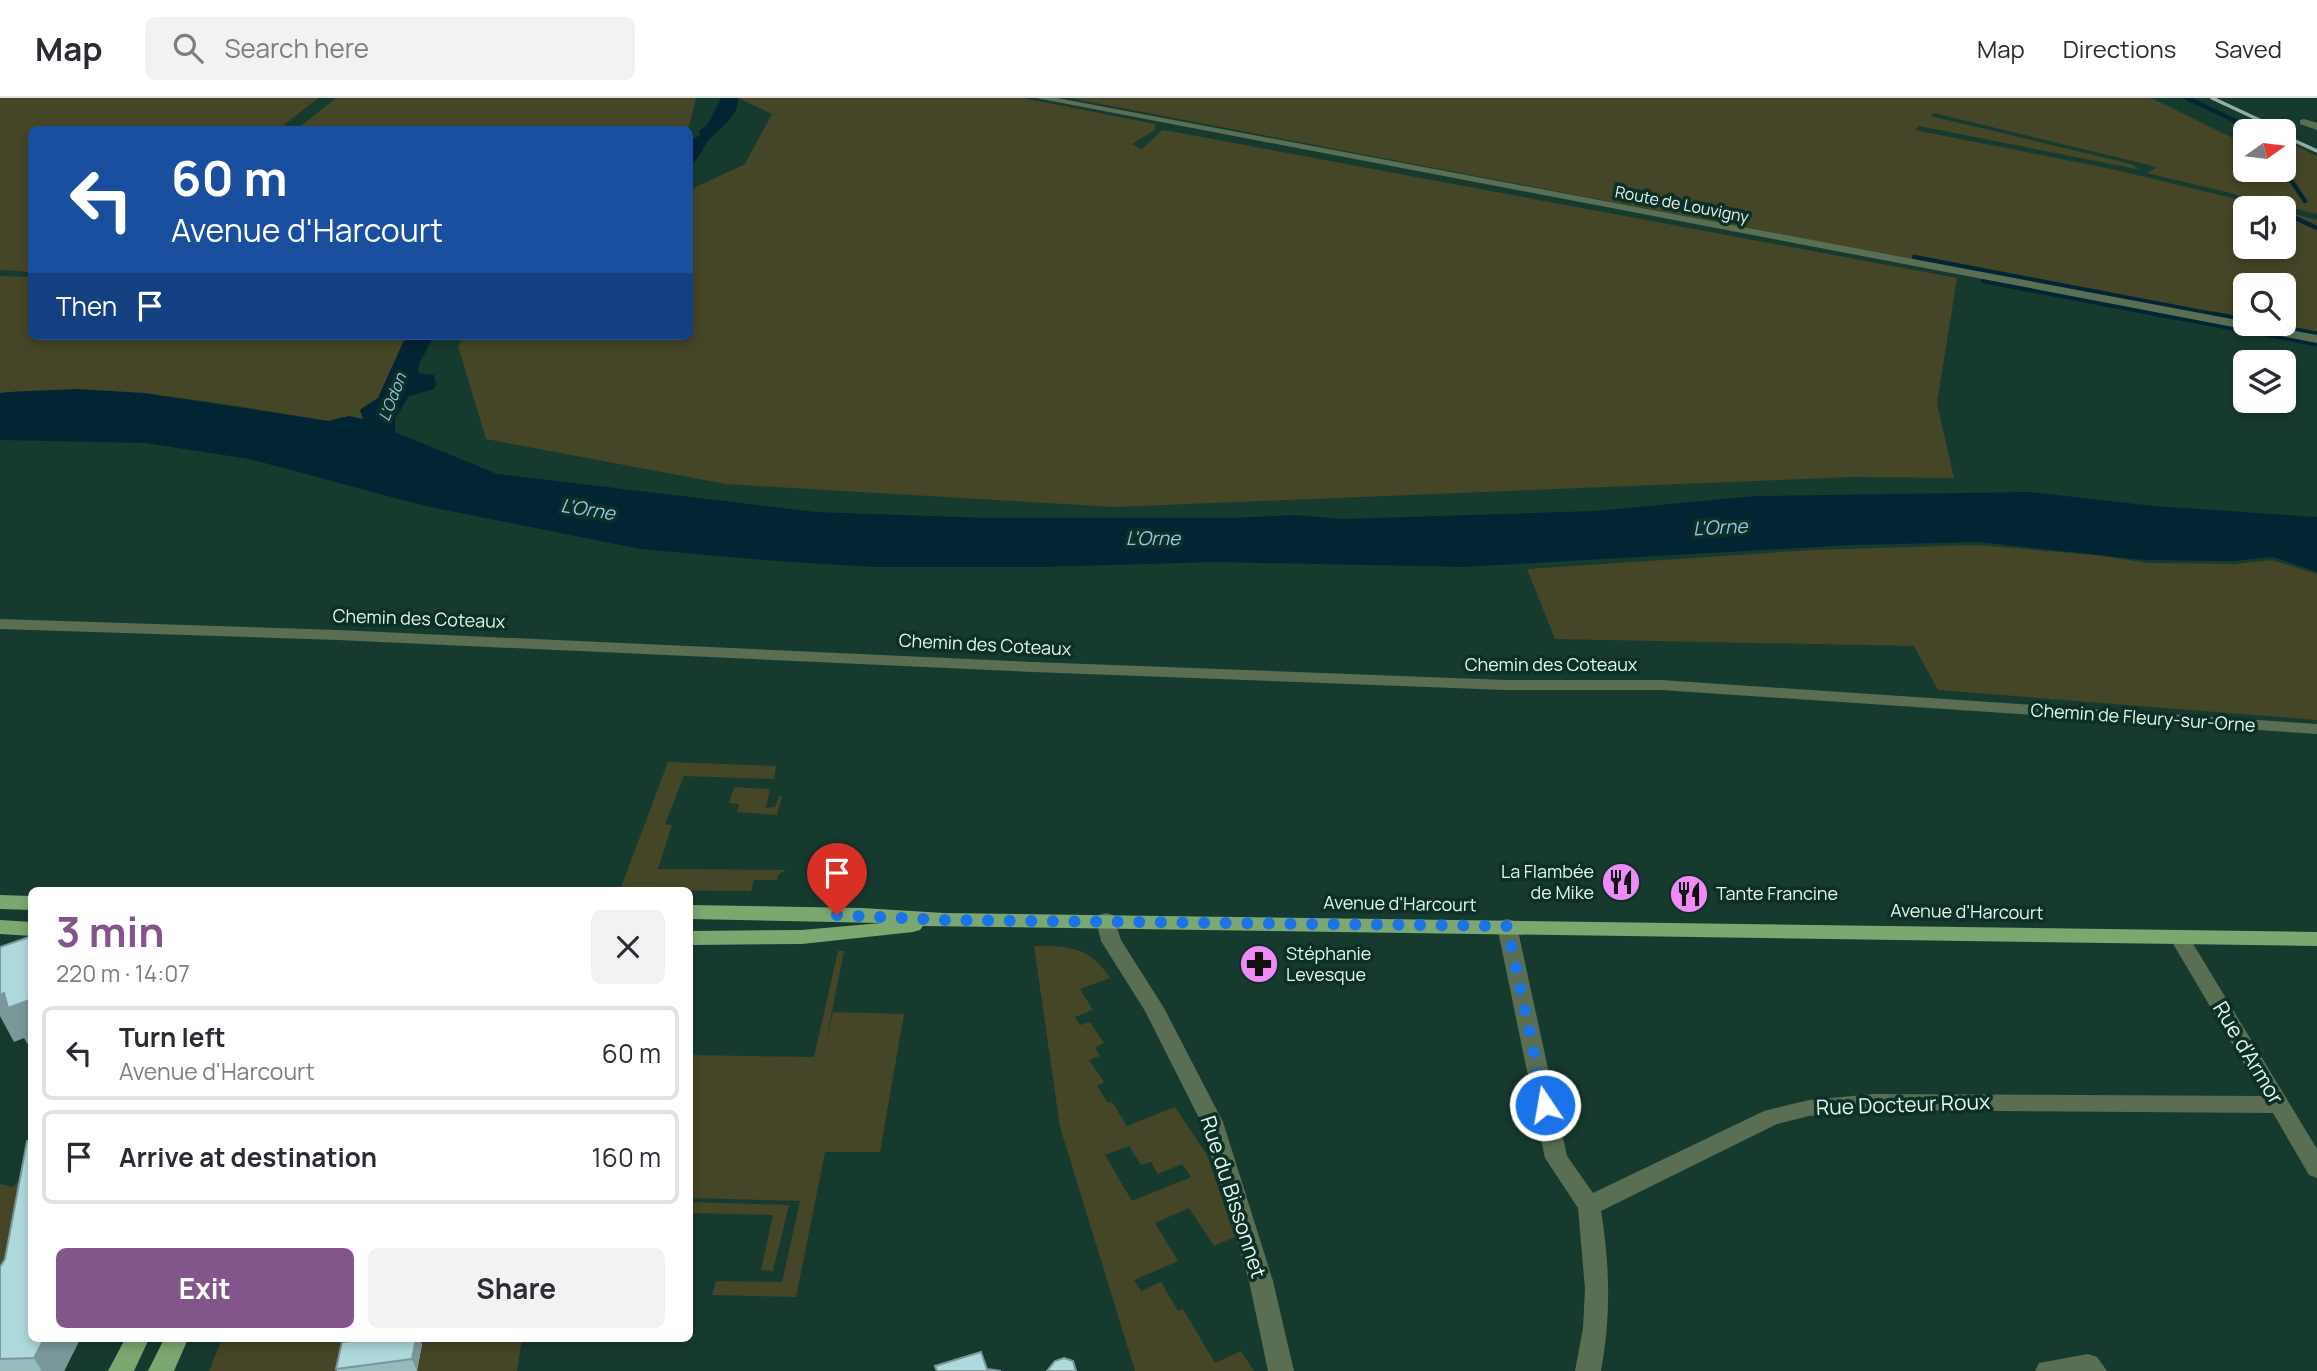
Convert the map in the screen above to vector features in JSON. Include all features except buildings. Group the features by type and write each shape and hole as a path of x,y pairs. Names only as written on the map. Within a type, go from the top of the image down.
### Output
{"main road":[{"path":"0,902 28,903"},
{"name":"Avenue d'Harcourt","path":"693,912 862,915 944,920 1106,920 2317,939"},
{"name":"Avenue d'Harcourt","path":"693,938 779,938 874,932 944,920"},
{"path":"0,927 28,929"},
{"path":"121,1371 136,1342"},
{"path":"161,1371 175,1342"}],"street":[{"name":"Route de Louvigny","path":"1041,98 2317,339"},
{"path":"2304,122 2317,127"},
{"name":"Chemin des Coteaux","path":"0,624 365,636 1033,667 1505,685 1661,685 1969,705"},
{"name":"Chemin de Fleury-sur-Orne","path":"1969,705 2317,729"},
{"name":"Rue du Bissonnet","path":"1106,920 1111,941 1154,1008 1212,1122 1261,1281 1281,1371"},
{"path":"1507,926 1556,1158 1589,1206 1598,1266 1599,1311 1588,1371"},
{"name":"Rue d'Armor","path":"2179,937 2317,1169"},
{"name":"Rue Docteur Roux","path":"1589,1206 1772,1117 1809,1108 1874,1102 2279,1105"},
{"path":"2048,1371 2088,1365 2094,1371"}],"shaded area":[{"path":"0,98 318,98 283,126 28,126 28,272 0,270"},
{"path":"336,98 696,98 689,126 301,126"},
{"path":"738,98 1023,98 1155,124 1155,130 1132,144 1142,149 1162,130 1175,132 1957,278 1937,403 1954,478 1852,477 1115,507 726,484 486,439 458,346 462,340 693,340 693,189 745,164 772,114"},
{"path":"1069,98 2151,98 2233,137 2233,182 2296,182 2296,146 2317,156 2317,214 2296,209 2296,196 2242,196 2147,173 2156,168 2149,165 1934,113 1931,116 2131,164 2141,170 1919,126 1915,130 2112,169 2233,198 2233,259 2296,259 2296,214 2317,220 2317,336 2296,332 2296,273 2233,273 2233,321"},
{"path":"0,276 28,277 28,340 404,340 378,398 362,408 363,419 342,417 328,421 206,401 124,392 41,390 0,393"},
{"path":"1977,545 2095,555 2149,563 2235,564 2272,560 2317,574 2317,720 1938,690 1914,646 1555,639 1527,569 1812,550"},
{"path":"668,762 776,766 774,779 684,776 665,824 672,825 658,869 786,870 779,874 777,880 754,880 751,891 693,891 693,887 621,887"},
{"path":"734,787 770,789 766,808 775,807 779,796 782,796 777,815 737,812 739,804 729,803"},
{"path":"1034,946 1058,946 1077,950 1094,959 1110,978 1080,989 1093,1010 1075,1017 1080,1025 1090,1022 1104,1043 1095,1047 1100,1056 1089,1060 1104,1082 1097,1086 1108,1103 1112,1102 1127,1126 1175,1107 1207,1155 1235,1237 1214,1246 1189,1208 1155,1223 1178,1261 1134,1280 1141,1291 1161,1282 1178,1311 1183,1309 1215,1363 1241,1351 1254,1371 1135,1371 1060,1127","holes":["1129,1146 1141,1165 1151,1162 1158,1174 1182,1164 1191,1177 1132,1201 1105,1155"]},
{"path":"838,951 844,951 826,1041 833,1012 904,1014 880,1152 825,1152 796,1297 712,1295 716,1281 782,1282 800,1201 693,1198 693,1055 814,1057"},
{"path":"28,1170 0,1281 0,1184 13,1187"},
{"path":"693,1202 789,1205 773,1271 761,1270 773,1215 693,1213"},
{"path":"221,1342 522,1342 517,1371 209,1371"}],"water":[{"path":"721,98 738,98 735,111 693,163 693,139 707,125"},
{"path":"404,340 432,340 419,364 418,373 434,375 436,385 434,389 409,396 395,419 395,432 497,474 816,512 989,518 1234,518 1294,515 1343,519 1595,511 1755,496 2029,492 2154,506 2317,517 2317,572 2273,557 2234,561 2144,560 1978,542 1851,545 1464,567 1214,562 1042,567 876,567 640,549 425,506 249,459 145,443 0,440 0,393 78,389 144,393 328,421 349,416 363,419 360,410 378,398"}],"waterway":[{"path":"2187,98 2233,120"},
{"path":"2292,182 2305,201"},
{"path":"2296,218 2317,228"},
{"path":"1914,257 2222,316"},
{"path":"1983,281 2167,316"},
{"path":"2158,314 2317,344"},
{"path":"2213,314 2233,318"},
{"path":"2296,330 2317,334"}],"railway":[{"path":"2212,98 2257,119"},
{"path":"2296,141 2317,151"}],"place":[{"name":"La Flambée de Mike","path":"1621,882"},
{"name":"Tante Francine","path":"1689,894"},
{"name":"Stéphanie Levesque","path":"1259,964"}],"route":[{"path":"837,915 944,920 1507,926 1545,1105"}],"water label":[{"name":"L'Odon","path":"392,397"},
{"name":"L'Orne","path":"588,509"},
{"name":"L'Orne","path":"1720,527"},
{"name":"L'Orne","path":"1153,538"}]}
